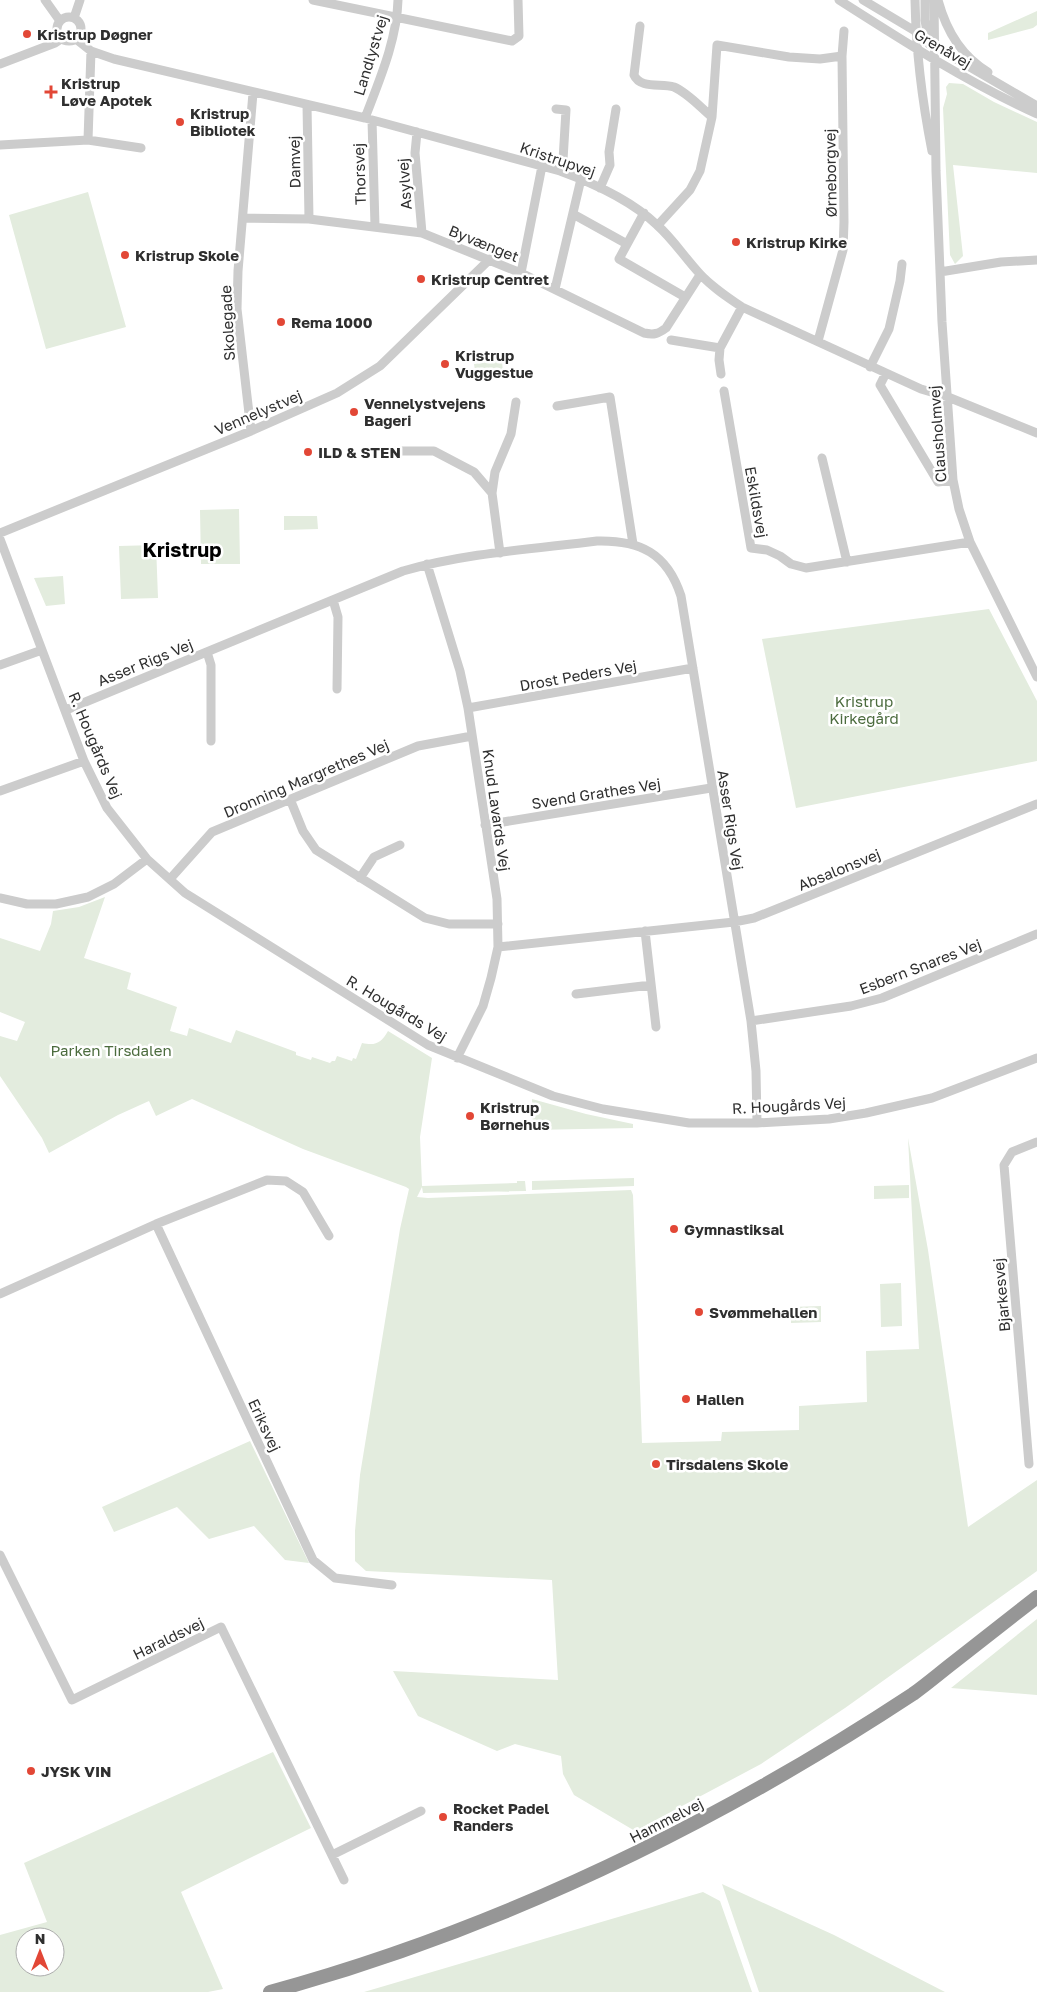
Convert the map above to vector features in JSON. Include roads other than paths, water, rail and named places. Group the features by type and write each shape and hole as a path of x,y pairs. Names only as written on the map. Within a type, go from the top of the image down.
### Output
{"highway":[{"name":"Hammelvej","path":"270,1992 356,1967 488,1920 562,1889 640,1852 710,1816 778,1777 914,1693 1037,1598"}],"street":[{"path":"45,0 60,20"},
{"path":"74,18 80,0"},
{"path":"313,0 512,41 519,36 518,0"},
{"name":"Landlystvej","path":"368,119 398,16 398,0"},
{"name":"Grenåvej","path":"839,0 918,51 984,88 1037,114"},
{"name":"Grenåvej","path":"863,0 931,44 1034,104"},
{"name":"Clausholmvej","path":"915,0 915,32 925,115 936,171"},
{"path":"925,0 931,44"},
{"path":"931,44 934,0"},
{"path":"938,0 951,36 961,49 984,69 1015,87 1034,104"},
{"path":"0,64 61,39 68,41 76,39 80,33 81,26 74,18 66,17 60,20 56,30 61,39"},
{"path":"640,26 634,75 636,80 641,83 673,87 681,91 712,117"},
{"name":"Ørneborgvej","path":"818,342 843,250 842,56 844,31"},
{"name":"Kristrupvej","path":"76,39 91,51 114,60 368,119 560,171 581,179 644,213 658,225 700,275 722,294 742,307 921,389 948,397 1037,433"},
{"name":"Clausholmvej","path":"931,44 934,60 942,322 953,480 959,510 970,542 1037,677"},
{"path":"658,225 690,190 700,171 712,117 717,45 789,57 820,59 842,56"},
{"path":"88,140 91,51"},
{"name":"Skolegade","path":"251,431 237,309 238,271 253,93"},
{"name":"Damvej","path":"307,105 309,219"},
{"path":"556,109 566,110 563,160 560,171"},
{"path":"600,188 611,160 609,152 616,109"},
{"name":"Thorsvej","path":"368,119 375,226"},
{"name":"Asylvej","path":"417,132 415,153 422,233"},
{"path":"0,145 88,140 141,148"},
{"path":"521,273 542,166"},
{"path":"555,289 581,179"},
{"path":"644,213 619,259 685,297"},
{"path":"573,214 627,244"},
{"name":"Byvænget","path":"243,218 309,219 422,233 490,259 644,333 652,334 659,334 666,328 700,275"},
{"name":"Vennelystvej","path":"0,533 251,431 337,392 380,366 490,259"},
{"path":"940,272 1001,262 1037,260"},
{"path":"870,367 889,329 902,264"},
{"path":"721,374 720,348 742,307"},
{"path":"671,340 720,348"},
{"path":"886,373 880,385 938,482 953,480"},
{"name":"Eskildsvej","path":"724,392 751,548 767,550 791,564 806,568 970,542"},
{"path":"557,406 610,397 633,544"},
{"path":"500,553 492,493 495,472 511,434 516,402"},
{"path":"394,451 434,451 474,472 492,493"},
{"path":"822,458 847,562"},
{"name":"R. Hougårds Vej","path":"0,539 84,761 107,808 147,859 185,892 428,1045 553,1096 603,1109 690,1123 757,1123 829,1119 888,1109 932,1098 1037,1058"},
{"name":"Asser Rigs Vej","path":"66,710 403,571 427,564 460,557 597,541 633,544 659,558 676,581 681,596 751,1022 756,1071 757,1123"},
{"name":"Knud Lavards Vej","path":"427,564 460,671 468,708 497,899 498,947 483,1006 458,1058"},
{"path":"333,600 338,617 338,689"},
{"path":"0,665 42,650"},
{"name":"Asser Rigs Vej","path":"207,652 211,665 211,741"},
{"name":"Drost Peders Vej","path":"468,708 693,668"},
{"name":"Dronning Margrethes Vej","path":"170,879 212,832 418,746 472,736"},
{"path":"0,791 84,761"},
{"name":"Svend Grathes Vej","path":"485,825 712,788"},
{"path":"290,799 303,831 316,850 425,918 449,924 498,924"},
{"name":"Absalonsvej","path":"498,947 734,922 754,918 1037,804"},
{"path":"360,878 374,857 400,845"},
{"path":"0,898 27,904 56,904 88,897 114,884 147,859"},
{"path":"645,931 656,1027"},
{"name":"Esbern Snares Vej","path":"751,1022 851,1006 882,998 1037,934"},
{"path":"576,994 651,985"},
{"name":"Bjarkesvej","path":"1028,1464 1004,1165 1012,1152 1037,1142"},
{"path":"0,1294 156,1224 267,1180 286,1181 303,1192 329,1236"},
{"name":"Eriksvej","path":"156,1224 313,1560 335,1578 392,1585"},
{"name":"Haraldsvej","path":"0,1555 72,1700 222,1627 344,1880"},
{"path":"332,1855 421,1811"}],"place":[{"name":"Kristrup Døgner","path":"27,34"},
{"name":"Kristrup Løve Apotek","path":"51,92"},
{"name":"Kristrup Bibliotek","path":"180,122"},
{"name":"Kristrup Kirke","path":"736,242"},
{"name":"Kristrup Skole","path":"125,255"},
{"name":"Kristrup Centret","path":"421,279"},
{"name":"Rema 1000","path":"281,322"},
{"name":"Kristrup Vuggestue","path":"445,364"},
{"name":"Vennelystvejens Bageri","path":"354,412"},
{"name":"ILD & STEN","path":"308,452"},
{"name":"Kristrup Børnehus","path":"470,1116"},
{"name":"Gymnastiksal","path":"674,1229"},
{"name":"Svømmehallen","path":"699,1312"},
{"name":"Hallen","path":"686,1399"},
{"name":"Tirsdalens Skole","path":"656,1464"},
{"name":"JYSK VIN","path":"31,1771"},
{"name":"Rocket Padel Randers","path":"443,1817"}],"district":[{"name":"Kristrup","path":"182,549"}],"park label":[{"name":"Kristrup Kirkegård","path":"864,710"},
{"name":"Parken Tirsdalen","path":"111,1050"}]}
